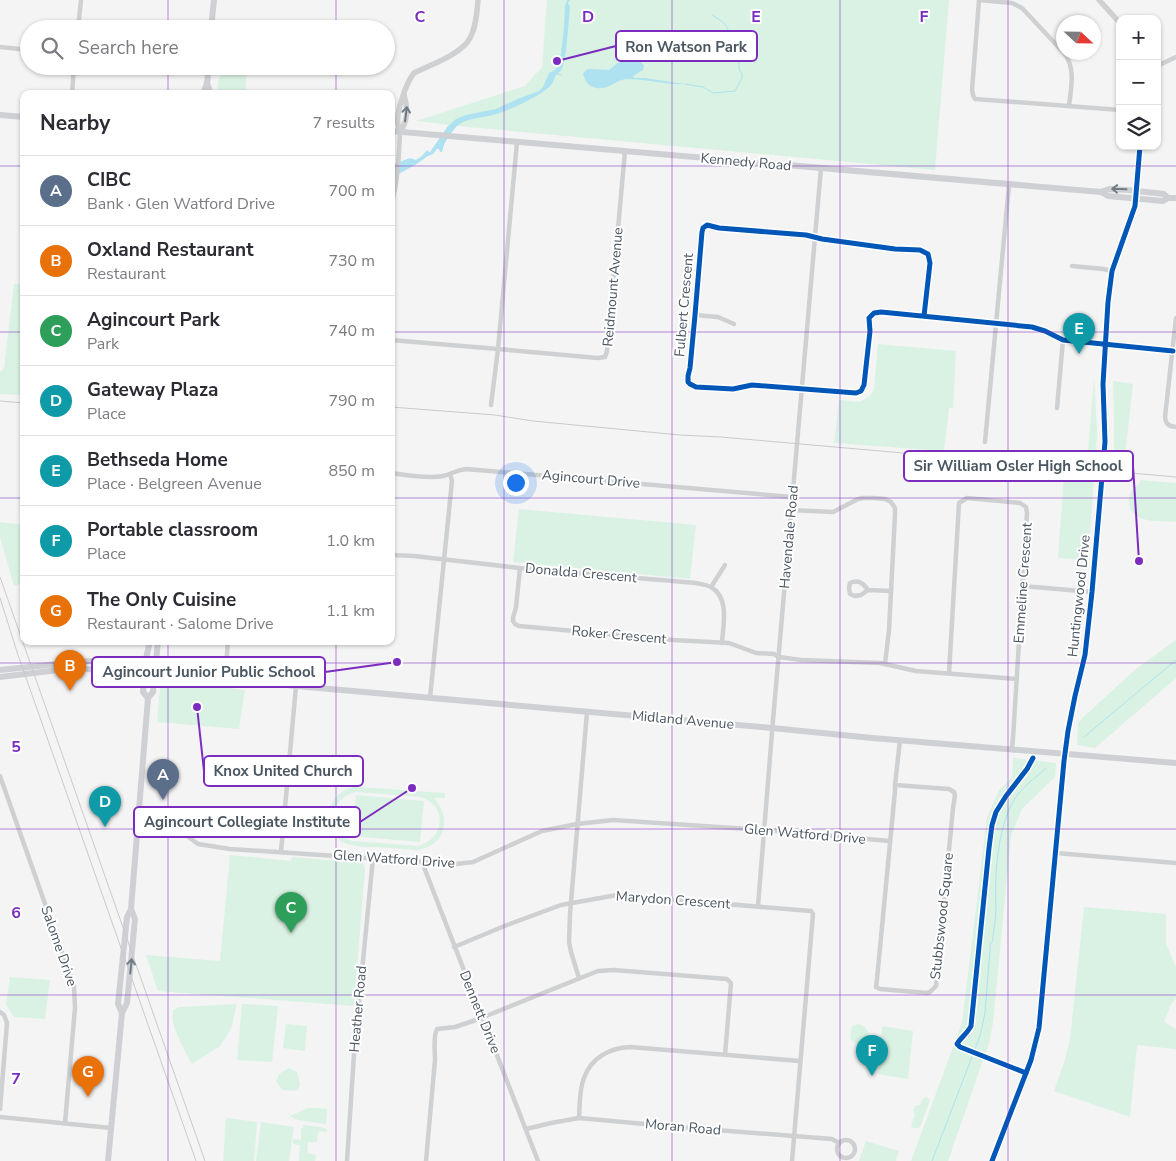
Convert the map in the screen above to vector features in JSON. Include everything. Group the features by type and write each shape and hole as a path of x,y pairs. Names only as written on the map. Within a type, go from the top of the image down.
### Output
{"main road":[{"path":"212,20 214,0"},
{"path":"204,90 208,75"},
{"path":"207,83 211,90"},
{"path":"0,115 20,117"},
{"name":"Kennedy Road","path":"395,132 1009,185 1101,192 1109,189 1137,190 1164,194 1168,198"},
{"name":"Kennedy Road","path":"1101,192 1108,196 1163,201 1168,198 1176,198"},
{"path":"148,698 143,692 145,665 149,645"},
{"path":"108,1161 122,1013 118,1004 127,917 131,909 148,698 153,692 158,645"},
{"name":"Midland Avenue","path":"0,670 91,661 172,668 190,675"},
{"name":"Midland Avenue","path":"0,677 66,668 83,668 154,676 190,675 1012,750 1176,763"}],"street":[{"path":"79,20 80,0"},
{"path":"395,188 400,132 405,125 407,105 404,95 408,83 414,73 456,53 466,44 473,32 478,0"},
{"path":"1069,106 1072,76 1070,62 1064,54 1022,8 1012,3 979,0 972,90 975,99 1116,110"},
{"path":"1099,0 1116,18"},
{"path":"0,47 20,49"},
{"path":"1161,64 1176,57"},
{"path":"72,90 73,75"},
{"path":"492,405 517,142"},
{"name":"Huntingwood Drive","path":"992,1161 1031,1060 1039,1028 1069,726 1086,655 1106,442 1103,384 1112,271 1135,206 1140,150"},
{"name":"Reidmount Avenue","path":"395,340 598,358 605,357 626,152"},
{"name":"Havendale Road","path":"758,906 821,168"},
{"path":"985,442 1009,185"},
{"name":"Fulbert Crescent","path":"802,389 752,385 733,389 696,387 688,382 688,376 696,315 701,239 704,226 814,237"},
{"path":"814,237 895,250 920,250 928,254 930,263 924,316"},
{"path":"1072,266 1112,271"},
{"path":"802,389 854,393 861,391 864,385 870,331 869,321 871,315 881,312 1038,328 1063,340 1173,351"},
{"path":"696,315 718,317 734,324"},
{"path":"1176,318 1165,417 1168,426 1176,426"},
{"path":"1057,408 1063,340"},
{"name":"Agincourt Drive","path":"395,473 443,476 456,470 466,469 792,497"},
{"path":"430,698 452,481 450,474"},
{"path":"791,510 833,512 863,498 884,499 894,505 896,511 885,664"},
{"name":"Emmeline Crescent","path":"949,673 959,503 967,498 1020,503 1026,507 1027,513 1012,750"},
{"name":"Donalda Crescent","path":"395,555 696,583 711,587"},
{"path":"722,643 723,602 711,587 725,565"},
{"name":"Roker Crescent","path":"520,568 513,618 515,624 520,626 722,643 736,645 756,653 774,654 779,657 814,661 885,664 916,670 1017,679"},
{"path":"1023,586 1092,592"},
{"path":"868,590 891,591"},
{"path":"225,679 228,645"},
{"path":"281,852 296,686"},
{"path":"579,978 570,952 569,942 587,712"},
{"name":"Stubbswood Square","path":"895,785 949,789 955,795 936,986 926,993 880,989 876,987 895,785 900,740"},
{"name":"Salome Drive","path":"0,776 74,986 75,1008 65,1123"},
{"name":"Glen Watford Drive","path":"138,814 162,820 180,830 198,844 230,849 456,864 472,862 542,831 577,824 613,820 890,841"},
{"path":"1056,853 1176,864"},
{"name":"Heather Road","path":"347,1161 354,1054 373,858"},
{"name":"Dennett Drive","path":"422,862 538,1161"},
{"name":"Marydon Crescent","path":"454,947 507,925 571,902 617,895 811,910 813,914 800,1061"},
{"path":"426,1161 435,1033 437,1029 455,1027 598,971 614,970 727,979 731,983 725,1054"},
{"path":"0,1012 4,1015 7,1023 0,1109"},
{"path":"579,1118 581,1088 592,1064 607,1051 620,1047 800,1061 792,1161"},
{"path":"0,1117 111,1128"},
{"name":"Moran Road","path":"526,1129 579,1118 832,1139 839,1143"},
{"name":"Moran Road","path":"844,1140 851,1141 855,1144 855,1153 848,1158 841,1156 837,1148 839,1143 844,1140"}],"green space":[{"path":"547,0 949,0 935,170 416,121 525,86 542,67"},
{"path":"221,75 246,75 245,90 217,90"},
{"path":"14,284 20,285 20,395 0,394 0,372 4,368"},
{"path":"878,344 956,351 953,408 949,408 944,451 834,443 839,400 860,402 868,397 874,389"},
{"path":"1094,378 1097,427 1096,462 1087,462"},
{"path":"1113,381 1133,384 1124,464 1114,465 1114,420"},
{"path":"1064,475 1094,477 1088,560 1058,558"},
{"path":"1140,480 1176,483 1176,522 1145,520 1133,513 1129,499 1133,490 1140,483"},
{"path":"519,509 696,525 690,579 513,562"},
{"path":"0,522 20,524 20,584 14,586 0,537"},
{"path":"1176,640 1176,678 1095,748 1077,745 1078,722 1136,669"},
{"path":"161,679 245,690 239,729 157,722"},
{"path":"1013,758 1056,763 1055,777 1022,809 1011,836 993,1023 989,1043 948,1161 911,1161 962,1023 987,818 999,790 1012,778"},
{"path":"358,787 445,793 445,798 434,798 443,814 443,830 440,837 435,843 418,850 360,846 341,841 331,830 328,816 330,806 335,799 348,789","holes":["356,792 421,797 430,801 436,807 440,822 434,837 418,846 352,841 343,836 337,830 334,823 333,815 335,808 340,801"]},
{"path":"356,795 424,801 420,842 352,836"},
{"path":"230,855 291,861 292,857 363,863 365,869 354,1006 158,991 146,955 220,961"},
{"path":"1084,907 1166,914 1166,944 1176,967 1176,998 1171,1004 1164,1022 1176,1029 1176,1049 1137,1045 1130,1117 1054,1091 1070,1039"},
{"path":"10,977 50,980 45,1019 14,1017 6,1005"},
{"path":"237,1004 231,1029 220,1046 192,1064 175,1030 172,1016 173,1010 179,1007"},
{"path":"242,1004 278,1006 272,1062 237,1060"},
{"path":"286,1024 307,1026 305,1051 283,1048"},
{"path":"858,1024 868,1030 865,1042 859,1044 853,1042 850,1038 852,1026"},
{"path":"882,1026 913,1031 908,1079 878,1074"},
{"path":"289,1068 297,1072 300,1085 298,1090 282,1090 276,1081 279,1074"},
{"path":"924,1097 930,1101 920,1127 914,1128 911,1126 915,1114 913,1111 915,1106 920,1105"},
{"path":"308,1108 327,1109 326,1124 297,1120 290,1116"},
{"path":"226,1118 257,1122 254,1161 223,1161"},
{"path":"261,1122 294,1127 289,1161 256,1161"},
{"path":"303,1125 327,1129 327,1132 319,1131 317,1142 308,1142 307,1153 316,1155 315,1161 299,1161 300,1145 293,1144 293,1139 301,1140 301,1128 303,1128"},
{"path":"866,1141 899,1151 896,1161 859,1161"}],"water":[{"path":"567,0 570,0 568,3 570,7 566,52 562,69 547,89 524,103 493,115 461,123 448,138 442,152 437,149 433,154 395,176 395,164 410,158 416,160 427,150 430,152 448,126 456,119 496,109 539,91 543,87 549,73 555,70 558,65 561,54"},
{"path":"627,60 639,61 644,66 643,70 633,76 634,78 685,84 626,79 605,88 596,88 589,85 583,74 588,69 609,70 619,62"}],"waterway":[{"path":"685,84 703,87 713,93 735,91 742,78 739,69 739,57 727,27 712,15"},
{"path":"557,74 562,75"},
{"path":"1084,737 1176,660"},
{"path":"932,1161 980,1036 985,1013 990,944 993,941 996,906 997,863 1006,818 1018,794 1046,768"}],"railway":[{"path":"0,401 20,403"},
{"path":"395,407 495,415 533,421 680,435 1176,477"},
{"path":"0,577 20,634"},
{"path":"0,598 18,655 196,1161"},
{"path":"24,645 205,1161"}],"cycle path":[{"path":"992,1161 1031,1060 1039,1028 1064,761 1068,731 1085,655 1092,592 1105,442 1103,384 1108,302 1112,271 1135,206 1140,150"},
{"path":"924,316 930,263 928,254 920,250 895,249 806,235 719,228 707,225 703,228 702,232 688,382 696,387 733,389 752,385 856,393 861,391 864,385 870,331 869,318 874,313 881,312 1032,327 1063,340 1173,351"},
{"path":"1026,1073 960,1047 957,1044 971,1026 992,825 996,812 1033,758"}],"place":[{"name":"Ron Watson Park","path":"557,61"},
{"name":"Bethseda Home","path":"1079,354"},
{"name":"Sir William Osler High School","path":"1139,561"},
{"name":"Agincourt Junior Public School","path":"397,662"},
{"name":"Oxland Restaurant","path":"70,691"},
{"name":"Knox United Church","path":"197,707"},
{"name":"Agincourt Collegiate Institute","path":"412,788"},
{"name":"CIBC","path":"163,800"},
{"name":"Gateway Plaza","path":"105,827"},
{"name":"Agincourt Park","path":"291,933"},
{"name":"Portable classroom","path":"872,1076"},
{"name":"The Only Cuisine","path":"88,1097"}]}
